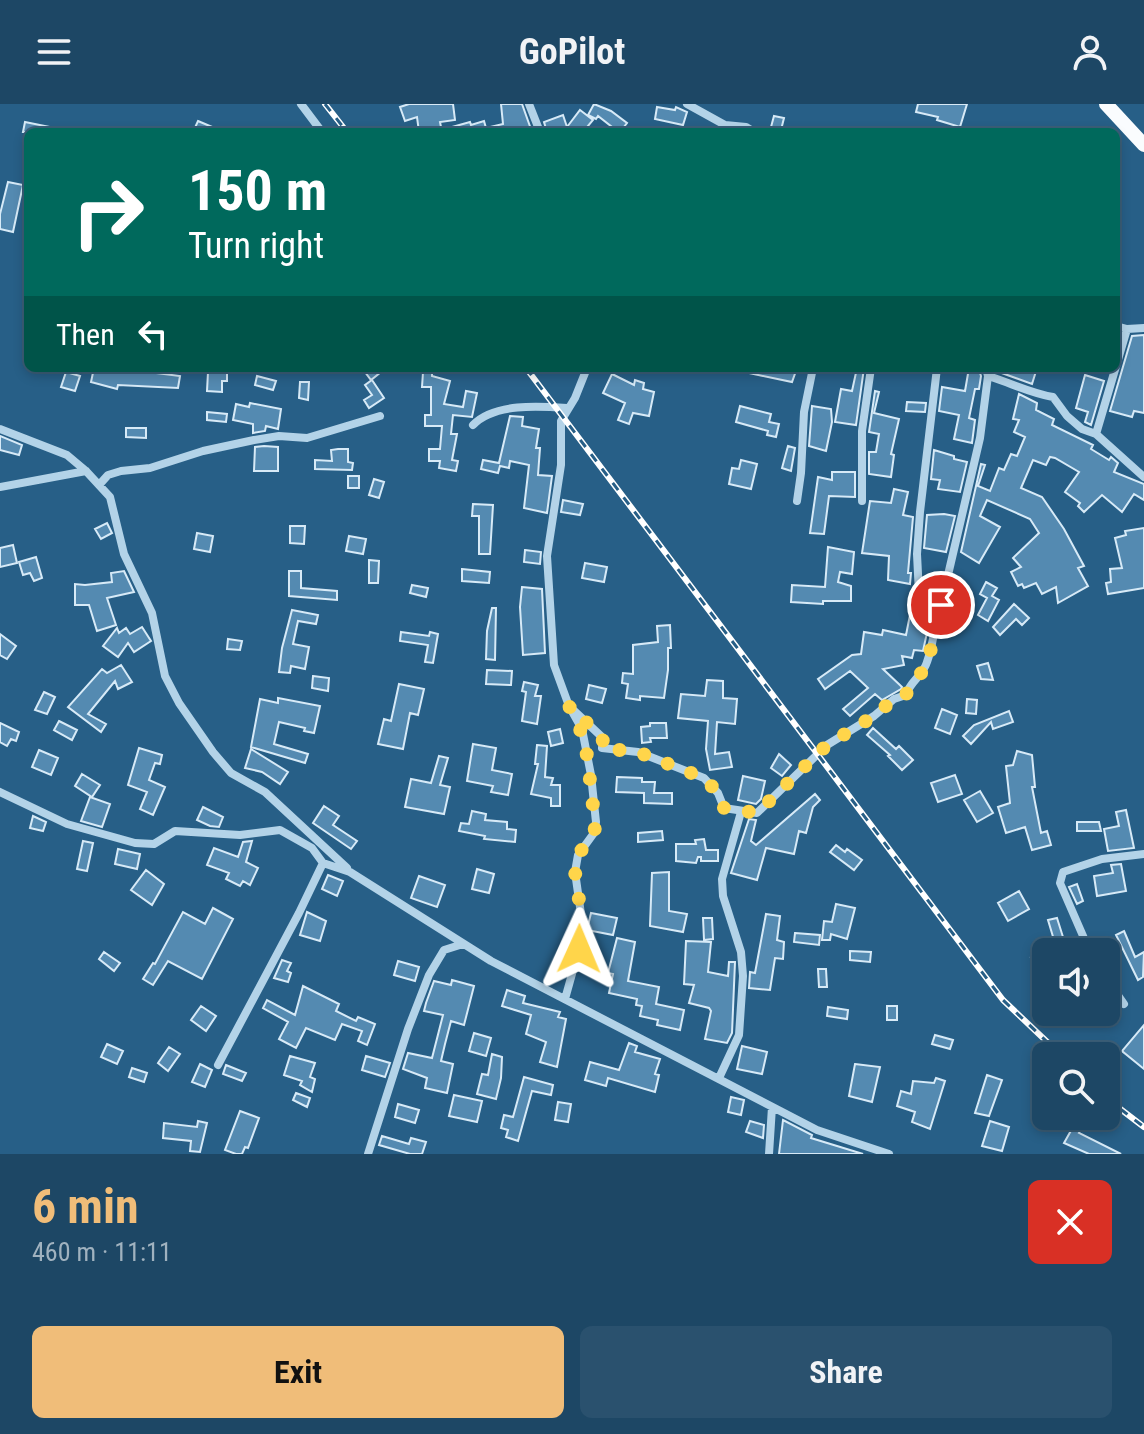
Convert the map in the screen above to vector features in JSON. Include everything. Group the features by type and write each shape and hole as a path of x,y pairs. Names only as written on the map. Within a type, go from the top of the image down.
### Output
{"highway":[{"path":"1106,104 1144,145"}],"street":[{"path":"301,104 319,128"},
{"path":"529,104 538,128"},
{"path":"687,104 725,125 748,128"},
{"path":"1120,327 1144,328"},
{"path":"1120,353 1127,329"},
{"path":"565,999 579,949 581,914 575,872 578,855 594,833 596,822 587,746 554,665 547,556 561,465 561,421 585,372"},
{"path":"797,501 804,412 812,372"},
{"path":"862,501 862,431 870,372"},
{"path":"937,372 917,554 919,594 941,605"},
{"path":"569,706 603,738 602,748 638,752 704,778 718,793 724,808 757,813 827,745 874,716 894,699 906,695 909,685 927,665 935,640 934,624 980,438 987,372 1031,393 1053,397 1074,423 1096,434 1144,477"},
{"path":"1096,434 1114,372"},
{"path":"473,425 515,408 567,408"},
{"path":"99,485 108,475 121,471 150,468 203,451 254,440 279,436 307,438 380,416"},
{"path":"0,429 67,455 110,497 124,554 152,613 165,676 179,703 231,773 265,792 350,872 463,944 565,999 817,1130 889,1154"},
{"path":"0,487 86,471"},
{"path":"0,792 67,824 135,843 154,844 175,831 240,835 280,830 312,848 323,863 350,872"},
{"path":"719,1078 739,1035 743,976 741,952 723,896 722,879 741,812"},
{"path":"1084,938 1060,883 1063,872 1102,859 1144,854"},
{"path":"218,1065 323,863"},
{"path":"368,1154 396,1061 429,975 444,950 463,944"},
{"path":"1120,998 1124,1004"},
{"path":"769,1154 772,1107"}],"building":[{"path":"409,104 453,104 455,120 440,122 441,128 418,128 417,117 405,121 400,107"},
{"path":"501,104 522,104 531,128 486,128 503,124"},
{"path":"594,104 611,111 627,123 623,128 611,128 598,116 596,119 588,115"},
{"path":"918,104 967,104 960,127 916,112"},
{"path":"657,107 675,110 676,107 687,112 683,125 655,119"},
{"path":"580,110 593,120 586,128 546,128 544,122 563,115 567,127"},
{"path":"774,116 784,118 782,128 771,127"},
{"path":"198,121 215,128 195,128"},
{"path":"484,121 486,128 449,128 470,122 471,125"},
{"path":"25,122 55,128 24,128 23,132"},
{"path":"8,182 23,185 13,232 0,229 0,214"},
{"path":"1144,335 1144,413 1134,411 1132,417 1110,411 1132,336"},
{"path":"66,372 80,376 75,391 61,387"},
{"path":"93,372 157,372 180,376 178,388 118,385 117,389 91,382"},
{"path":"208,372 227,372 227,381 222,381 222,392 207,391"},
{"path":"365,372 381,372 371,380"},
{"path":"423,372 450,381 444,404 463,407 466,391 477,393 472,417 453,415 451,434 457,434 452,460 458,461 456,471 439,468 440,461 429,461 429,449 440,449 442,426 425,426 425,415 431,415 431,387 422,387"},
{"path":"744,372 796,372 792,382"},
{"path":"856,372 863,372 856,425 835,422 841,389 852,391"},
{"path":"968,372 980,372 979,389 975,389 969,418 975,420 972,443 954,439 959,415 939,411 942,387 965,391"},
{"path":"999,372 1036,372 1032,384"},
{"path":"612,374 634,385 635,380 644,383 643,389 654,392 649,416 633,413 629,424 618,420 625,403 603,393"},
{"path":"1085,375 1104,381 1091,425 1085,422 1088,412 1076,408"},
{"path":"257,376 276,381 273,390 255,385"},
{"path":"372,380 384,398 369,408 364,400 372,395 365,385"},
{"path":"300,382 309,382 308,400 299,398"},
{"path":"875,391 879,392 874,413 899,419 891,454 894,455 891,477 869,474 869,452 876,452 879,434 869,432"},
{"path":"1019,394 1037,403 1036,410 1054,419 1052,425 1093,445 1091,449 1109,460 1111,457 1118,463 1114,472 1144,484 1144,500 1134,494 1122,512 1102,495 1084,512 1078,506 1080,503 1065,492 1079,472 1055,458 1050,457 1046,465 1033,460 1021,488 1042,497 1064,529 1084,566 1078,568 1088,586 1058,603 1056,587 1042,594 1036,583 1024,588 1022,584 1018,586 1011,572 1021,567 1013,558 1039,533 1030,519 987,500 980,516 1000,527 979,563 961,552 981,464 985,465 978,486 990,491 999,468 1004,470 1011,454 1017,456 1025,437 1014,432 1019,420 1013,419"},
{"path":"907,402 926,403 925,412 906,411"},
{"path":"250,403 281,409 278,429 266,426 265,431 253,433 253,424 233,420 236,404 249,407"},
{"path":"740,406 771,414 769,422 779,424 776,437 767,435 768,431 736,422"},
{"path":"812,406 831,409 832,422 826,451 809,446"},
{"path":"207,412 227,414 226,422 207,420"},
{"path":"510,416 523,417 522,426 539,429 536,448 540,448 538,475 552,476 547,513 524,508 529,465 510,461 509,468 500,466 498,473 481,469 483,460 499,463"},
{"path":"126,428 146,428 146,438 126,437"},
{"path":"0,436 22,445 19,455 0,450"},
{"path":"788,446 795,448 791,471 782,468"},
{"path":"255,447 278,447 278,471 254,471"},
{"path":"348,449 348,462 353,463 352,470 315,469 315,460 332,461 331,450"},
{"path":"934,450 967,462 960,492 938,489 940,480 931,479"},
{"path":"741,460 757,464 751,489 729,484 732,468 739,469"},
{"path":"832,472 855,472 855,497 829,496 824,534 810,533 818,477 832,480"},
{"path":"348,476 359,476 359,488 348,488"},
{"path":"374,479 384,482 379,498 369,495"},
{"path":"894,489 908,492 903,515 913,517 908,573 911,573 910,584 888,580 889,556 862,553 870,501 891,503"},
{"path":"563,500 583,504 580,515 561,512"},
{"path":"473,504 493,505 490,554 479,554 479,516 472,516"},
{"path":"927,515 955,516 946,552 924,548"},
{"path":"107,523 112,533 101,539 95,529"},
{"path":"290,526 305,526 304,544 290,543"},
{"path":"1144,528 1144,588 1108,594 1106,583 1111,582 1110,569 1122,568 1115,538 1126,535 1125,531"},
{"path":"197,533 213,536 210,552 194,549"},
{"path":"349,536 366,539 363,554 346,551"},
{"path":"13,545 17,563 0,567 0,548"},
{"path":"828,547 854,552 852,574 840,572 838,582 851,586 851,601 823,601 823,604 791,602 792,585 825,587"},
{"path":"525,550 541,552 540,564 524,562"},
{"path":"36,557 42,578 34,581 30,573 23,575 19,562"},
{"path":"369,560 379,561 378,583 369,583"},
{"path":"585,563 607,567 604,582 582,578"},
{"path":"462,569 490,572 489,583 462,581"},
{"path":"124,571 134,592 107,598 116,625 97,631 89,605 75,605 75,584 112,582 111,573"},
{"path":"289,571 301,571 301,588 337,591 337,600 289,596"},
{"path":"986,582 997,588 992,596 999,600 988,621 978,615 987,598 980,594"},
{"path":"412,585 428,588 426,597 410,593"},
{"path":"522,587 542,589 545,653 523,655"},
{"path":"1014,604 1029,618 1022,625 1016,619 1000,635 993,627"},
{"path":"492,608 496,608 495,660 486,659"},
{"path":"292,610 318,615 316,624 298,621 293,644 309,647 305,669 291,666 290,673 279,672 282,648"},
{"path":"910,615 930,619 923,651 914,650 912,658 902,656 904,665 883,669 901,689 882,700 875,694 850,716 843,709 868,688 850,671 825,689 818,679 852,655 861,654 864,632 882,635 883,630 906,635"},
{"path":"670,625 671,648 668,648 664,698 626,698 628,684 622,683 623,673 633,674 633,645 658,642 657,626"},
{"path":"142,627 151,641 134,652 128,643 118,657 103,646 117,628 119,633 126,628 130,634"},
{"path":"401,632 429,636 430,632 438,634 433,663 425,662 428,645 400,641"},
{"path":"0,634 16,646 7,659 0,655"},
{"path":"228,639 242,641 240,650 227,649"},
{"path":"988,663 993,680 981,679 977,666"},
{"path":"121,665 132,682 118,689 115,681 88,714 106,724 101,732 68,707 102,669 107,673"},
{"path":"487,670 512,671 511,685 486,684"},
{"path":"313,676 329,678 328,691 312,688"},
{"path":"707,680 723,681 723,698 737,699 735,724 717,722 715,754 729,752 732,767 710,770 706,749 708,721 678,718 681,694 705,696"},
{"path":"524,682 538,685 535,696 541,696 537,724 522,721 526,692 522,691"},
{"path":"399,684 424,689 418,715 410,713 403,749 378,744 384,719 391,721"},
{"path":"589,685 606,689 602,703 586,699"},
{"path":"44,692 55,697 47,714 35,710"},
{"path":"278,698 320,706 314,733 279,722 274,744 308,754 305,763 251,747 260,699 278,703"},
{"path":"967,699 977,700 976,714 966,713"},
{"path":"942,709 957,715 950,734 935,728"},
{"path":"1009,711 1013,722 993,729 991,722 971,744 963,736 974,725"},
{"path":"59,721 77,730 72,740 54,730"},
{"path":"0,723 19,732 16,741 11,739 7,746 0,742"},
{"path":"650,723 666,723 667,738 650,738 651,742 642,743 641,727 650,726"},
{"path":"873,728 913,760 902,770 867,735"},
{"path":"560,729 563,743 551,746 548,732"},
{"path":"473,744 496,748 492,770 512,774 508,795 491,792 493,786 467,781"},
{"path":"537,745 547,746 545,777 553,778 551,785 560,785 560,806 551,806 551,798 531,794 538,764 535,764"},
{"path":"139,748 162,755 160,764 155,763 149,780 165,787 153,815 140,809 147,792 128,785"},
{"path":"251,749 288,772 280,784 262,772 245,768"},
{"path":"39,750 58,758 51,775 32,767"},
{"path":"1017,751 1032,755 1035,787 1032,787 1041,833 1047,831 1051,845 1032,850 1025,827 1006,833 998,807 1010,803 1006,766 1013,765"},
{"path":"779,754 791,765 782,776 771,768"},
{"path":"439,756 448,758 440,785 450,787 444,814 405,807 411,779 431,783"},
{"path":"82,774 100,785 92,797 75,786"},
{"path":"955,775 962,794 938,802 931,783"},
{"path":"743,776 765,781 761,799 756,804 738,800"},
{"path":"617,777 655,782 654,793 672,793 672,804 644,803 644,793 616,792"},
{"path":"980,791 993,813 977,822 964,800"},
{"path":"815,794 820,800 813,807 806,833 799,831 794,854 766,848 757,880 731,873 749,819 756,820 751,841 756,845"},
{"path":"90,797 110,804 102,827 81,821"},
{"path":"324,806 339,816 333,825 357,841 351,849 313,823"},
{"path":"203,807 223,817 219,827 197,820"},
{"path":"1126,810 1134,848 1108,851 1104,829 1119,826 1116,812"},
{"path":"472,811 486,814 485,820 507,822 507,829 516,830 515,842 484,839 485,836 459,831 461,823 469,824"},
{"path":"33,816 46,822 43,831 30,828"},
{"path":"1077,822 1099,822 1101,831 1077,831"},
{"path":"662,831 663,840 638,842 638,833"},
{"path":"704,839 706,850 718,850 718,861 701,861 698,857 696,863 676,861 676,844 696,844 695,840"},
{"path":"83,841 93,843 87,871 77,869"},
{"path":"252,841 246,862 258,868 250,885 243,881 240,886 226,879 229,873 207,865 214,848 238,857 243,842"},
{"path":"836,845 862,860 854,870 830,852"},
{"path":"118,849 140,854 137,869 115,864"},
{"path":"1121,864 1126,891 1097,896 1094,876 1113,873 1111,865"},
{"path":"477,869 494,874 489,893 472,889"},
{"path":"146,870 164,884 152,905 131,890"},
{"path":"669,872 669,911 687,914 683,932 650,926 652,873"},
{"path":"328,875 343,881 337,896 322,889"},
{"path":"419,876 445,885 437,907 411,898"},
{"path":"1077,884 1083,901 1077,904 1069,887"},
{"path":"1019,891 1029,909 1008,921 998,903"},
{"path":"836,904 855,908 847,939 831,934 830,940 822,940 824,921 832,922"},
{"path":"213,908 233,919 202,979 168,961 153,985 143,979 155,964 183,912 205,924"},
{"path":"307,912 326,921 320,941 300,935"},
{"path":"591,913 617,918 613,935 587,930"},
{"path":"766,914 780,916 777,940 784,942 783,959 775,958 770,990 749,988 750,972 755,973"},
{"path":"703,918 712,918 713,939 704,940"},
{"path":"1057,918 1063,937 1053,938 1048,920"},
{"path":"1124,931 1135,957 1144,952 1143,977 1138,980 1120,938 1116,935"},
{"path":"795,933 820,935 819,945 794,942"},
{"path":"617,938 635,942 628,981 659,987 656,1004 684,1010 680,1030 657,1025 658,1020 640,1016 642,1006 636,1005 637,999 609,993 613,974 608,973"},
{"path":"686,941 711,942 708,972 728,976 729,962 735,962 732,1033 727,1043 705,1039 711,1011 689,1003 694,985 684,984"},
{"path":"850,951 871,952 870,962 850,960"},
{"path":"104,952 120,963 114,971 99,959"},
{"path":"282,960 291,963 287,971 291,973 288,982 274,978"},
{"path":"398,961 419,967 415,981 394,975"},
{"path":"818,969 826,969 827,987 819,987"},
{"path":"452,980 474,986 464,1025 451,1021 445,1044 441,1061 453,1064 447,1093 425,1088 427,1078 403,1069 408,1053 432,1058 443,1015 424,1011 426,1003 434,981 451,985"},
{"path":"303,986 339,1004 336,1011 356,1021 358,1017 375,1024 367,1045 358,1041 362,1031 342,1024 335,1040 306,1028 296,1048 279,1039 288,1022 263,1008 267,1000 295,1015"},
{"path":"507,990 525,996 523,1003 560,1012 558,1017 566,1019 557,1067 540,1062 546,1042 526,1034 531,1015 502,1006"},
{"path":"201,1006 216,1016 206,1031 191,1020"},
{"path":"887,1006 897,1006 897,1020 887,1020"},
{"path":"828,1007 848,1010 847,1019 827,1016"},
{"path":"1144,1025 1144,1069 1122,1051"},
{"path":"474,1033 491,1038 486,1056 469,1051"},
{"path":"935,1035 953,1040 950,1049 932,1044"},
{"path":"629,1043 637,1046 635,1052 660,1059 655,1074 659,1075 655,1092 608,1078 606,1086 585,1080 590,1062 619,1070"},
{"path":"107,1044 123,1051 117,1064 101,1057"},
{"path":"742,1046 767,1052 762,1074 737,1069"},
{"path":"169,1047 180,1054 168,1071 158,1063"},
{"path":"492,1054 502,1057 496,1099 477,1094 482,1074 488,1075"},
{"path":"290,1056 315,1063 310,1077 315,1079 312,1092 300,1085 302,1081 284,1075"},
{"path":"366,1056 390,1063 385,1077 362,1070"},
{"path":"200,1064 212,1070 205,1087 192,1082"},
{"path":"855,1064 880,1067 872,1102 849,1096"},
{"path":"226,1065 246,1073 242,1081 223,1074"},
{"path":"132,1068 147,1073 144,1082 129,1077"},
{"path":"987,1075 1002,1080 989,1116 975,1113"},
{"path":"524,1077 553,1085 551,1095 532,1091 518,1141 506,1137 508,1130 501,1128 504,1115 513,1117"},
{"path":"936,1078 945,1081 930,1129 912,1122 915,1112 897,1106 901,1091 911,1094 913,1081 934,1083"},
{"path":"296,1093 310,1098 307,1107 293,1100"},
{"path":"454,1095 482,1101 477,1122 449,1116"},
{"path":"731,1097 744,1100 741,1115 728,1112"},
{"path":"558,1102 571,1104 568,1122 555,1120"},
{"path":"398,1104 419,1110 415,1123 395,1117"},
{"path":"240,1111 259,1118 248,1148 245,1147 242,1154 236,1154 225,1150"},
{"path":"783,1120 812,1135 811,1138 863,1154 779,1154"},
{"path":"198,1121 207,1123 200,1152 190,1151 191,1141 163,1138 164,1123 197,1127"},
{"path":"750,1121 764,1125 763,1138 746,1132"},
{"path":"990,1121 1009,1127 1002,1151 982,1146"},
{"path":"1071,1130 1081,1130 1079,1133 1121,1154 1089,1154 1064,1143"},
{"path":"382,1136 409,1144 411,1138 426,1142 422,1154 410,1154 379,1145"}],"railway":[{"path":"325,104 344,128"},
{"path":"529,372 1003,1000 1047,1042"},
{"path":"1120,1109 1144,1127"}],"route":[{"path":"579,949 581,914 575,872 578,855 594,833 596,822 587,746 582,729 569,706 603,738 602,748 638,752 704,778 718,793 724,808 757,813 827,745 874,716 894,699 906,695 909,685 927,665 935,640 934,624 941,605"}]}
